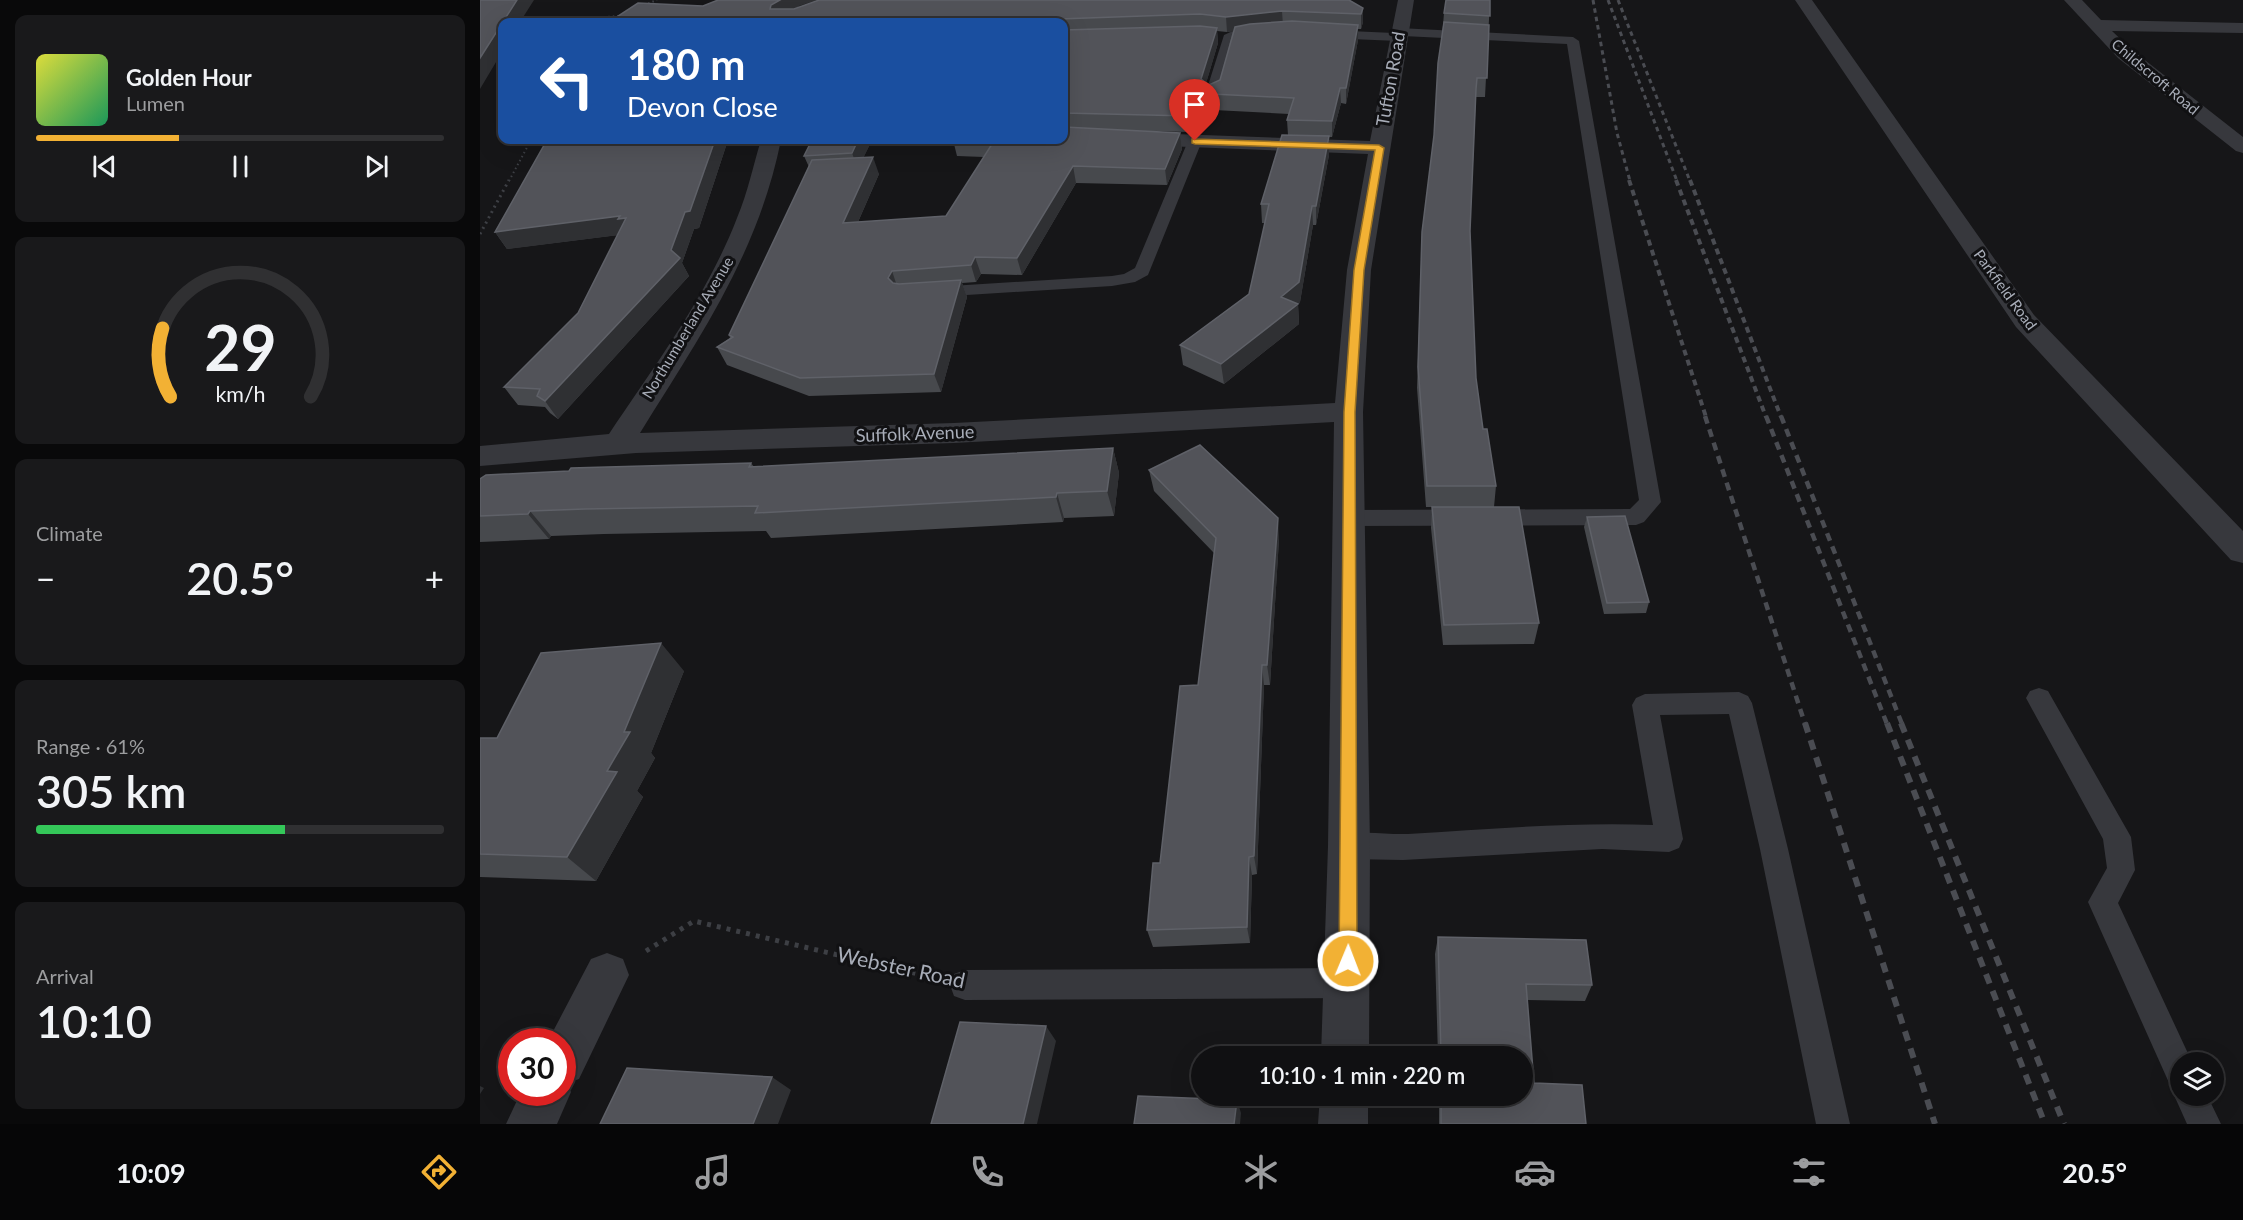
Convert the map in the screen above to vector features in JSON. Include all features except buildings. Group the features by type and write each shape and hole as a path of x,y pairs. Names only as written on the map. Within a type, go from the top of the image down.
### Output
{"street":[{"name":"Tufton Road","path":"1345,1046 1349,846 1350,412 1359,270 1398,35 1406,0"},
{"name":"Parkfield Road","path":"1803,0 2025,321 2243,551"},
{"name":"Childscroft Road","path":"2072,0 2096,26 2165,87 2243,147"},
{"path":"2096,26 2243,28"},
{"path":"1068,136 1379,148"},
{"name":"Northumberland Avenue","path":"618,444 717,285 747,223 767,169 770,144"},
{"name":"Suffolk Avenue","path":"480,456 533,449 618,444 940,434 1350,412"},
{"path":"576,1035 607,975"},
{"path":"531,1124 540,1106"},
{"path":"1343,1124 1344,1106"}],"lane":[{"path":"1211,36 1228,38 1235,34 1271,32"},
{"path":"1317,34 1573,41 1650,502 1636,517 1350,518"},
{"path":"1212,95 1228,38"},
{"path":"917,293 1112,281 1129,278 1142,271 1195,141"},
{"path":"2039,698 2116,837 2121,870 2103,902 2171,1052"},
{"path":"1349,846 1403,847 1602,836 1669,839 1645,705 1739,703 1774,849 1833,1124"},
{"name":"Webster Road","path":"965,985 1347,983"},
{"path":"2195,1106 2204,1124"}],"path":[{"path":"640,7 657,0"},
{"path":"615,18 625,13"},
{"path":"592,18 618,16"},
{"path":"480,234 529,144"},
{"name":"Webster Road","path":"607,975 694,921 965,985"}],"railway":[{"path":"1593,0 1617,133 1630,181"},
{"path":"1608,0 1677,181"},
{"path":"1618,0 1690,181"},
{"path":"1629,180 1706,417"},
{"path":"1676,180 1766,417"},
{"path":"1690,180 1781,417"},
{"path":"1705,416 1805,724"},
{"path":"1766,416 1887,724"},
{"path":"1781,416 1902,724"},
{"path":"1805,723 1935,1124"},
{"path":"1887,723 2045,1124"},
{"path":"1901,723 2064,1124"}],"route":[{"path":"1195,141 1379,148 1359,270 1350,412 1348,961"}]}
